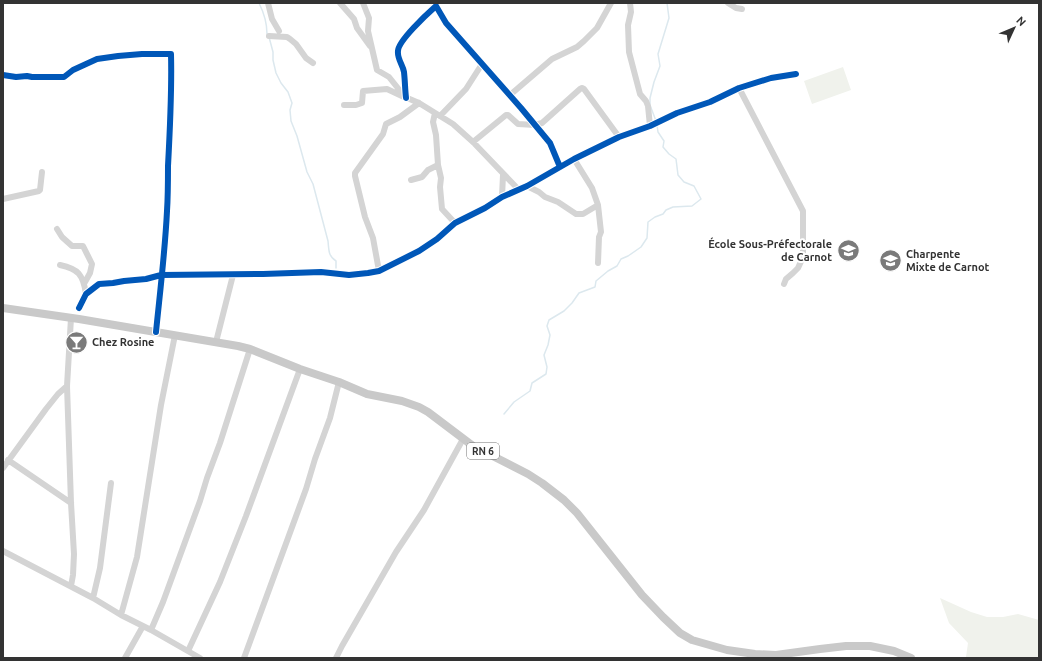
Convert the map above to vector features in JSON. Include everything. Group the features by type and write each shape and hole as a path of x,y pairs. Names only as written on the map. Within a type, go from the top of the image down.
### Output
{"main road":[{"name":"RN 6","path":"3,308 175,335 250,349 367,394 402,401 419,407 428,412 473,446 528,474 551,489 564,500 642,595 672,627 692,640 742,652 788,656 820,649 846,646 870,646 894,651 911,658"}],"street":[{"path":"268,3 272,19 279,30"},
{"path":"340,3 354,19 373,51"},
{"path":"363,3 369,18 368,31 377,70 389,77 405,98"},
{"path":"510,95 552,59 577,47 584,41 597,28 611,3"},
{"path":"630,3 631,12 628,24 629,52 640,94 648,106 650,126"},
{"path":"728,3 736,8 742,9"},
{"path":"405,98 404,73 398,57 398,49 404,39 436,6 446,23 510,95 550,143 560,168"},
{"path":"269,36 287,37 296,44 306,58 313,63"},
{"path":"3,75 16,77 64,77 73,70 97,60 142,54 171,54 167,211 156,332"},
{"path":"455,223 442,210 440,187 441,178 433,122 438,114 466,89 482,64"},
{"path":"79,308 86,294 99,284 146,279 161,275 321,272 349,275 380,271 419,251 437,239 455,223 485,208 502,197 519,190 560,168 574,159 619,137 650,126 677,113 710,102 739,88 771,78 796,74"},
{"path":"473,142 506,115 518,124 535,125 542,123 582,88 619,137"},
{"path":"739,88 803,211 803,257 798,268 786,279 784,284"},
{"path":"344,105 356,105 362,103 363,91 387,89 419,104 438,114 473,142 519,190"},
{"path":"380,271 373,238 365,217 354,176 383,134 386,124 400,117 419,104"},
{"path":"574,159 592,188 598,205 601,232 599,237 598,263"},
{"path":"411,180 422,177 428,170 438,165"},
{"path":"3,199 39,191 42,172"},
{"path":"502,197 503,175"},
{"path":"526,186 539,192 545,197 558,202 576,214 583,214 598,205"},
{"path":"56,228 72,246 83,246 92,264 90,273 85,282"},
{"path":"60,265 77,271 85,282 86,294"},
{"path":"216,342 233,274"},
{"path":"71,318 67,386 74,554 71,586"},
{"path":"121,614 137,557 161,405 170,353 175,335"},
{"path":"151,630 198,508 250,349"},
{"path":"188,651 220,582 300,369"},
{"path":"244,658 306,489 330,418 339,382"},
{"path":"3,468 49,404 67,386"},
{"path":"336,658 389,564 424,510 463,439"},
{"path":"8,460 71,503"},
{"path":"93,598 100,568 111,483"},
{"path":"3,551 71,586 200,658"},
{"path":"125,658 143,626"}],"shaded area":[{"path":"843,67 851,90 812,104 804,81"},
{"path":"940,598 971,612 987,617 1003,617 1018,614 1039,620 1039,658 967,658 968,643 949,623"}],"waterway":[{"path":"259,3 265,18 267,34"},
{"path":"656,121 650,105 650,98 660,66 658,54 669,18 667,3"},
{"path":"269,37 276,73 288,92 292,103 290,110 291,121 297,136 307,172 313,184 328,241 329,252 336,261 336,268"},
{"path":"504,414 514,402 530,391 532,383 546,374 547,367 544,355 550,335 547,326 549,320 564,311 579,293 595,287 596,281 617,266 621,259 641,247 647,238 648,222 663,214 666,210 673,207 692,206 701,199 694,186 684,182 678,175 676,159 663,147 664,141 658,132 657,125"}],"cycle path":[{"path":"406,98 404,72 398,54 399,47 414,28 436,6 446,23 550,143 560,167"},
{"path":"3,75 16,77 64,77 73,70 97,59 142,54 171,54 167,205 164,257 156,332"},
{"path":"79,308 86,294 99,284 146,279 161,275 321,272 349,275 379,271 419,251 437,239 455,223 485,208 502,197 527,186 574,159 619,137 650,126 677,113 710,102 739,88 771,78 796,74"}],"place":[{"name":"École Sous-Préfectorale de Carnot","path":"848,250"},
{"name":"Charpente Mixte de Carnot","path":"890,260"},
{"name":"Chez Rosine","path":"76,342"}]}
